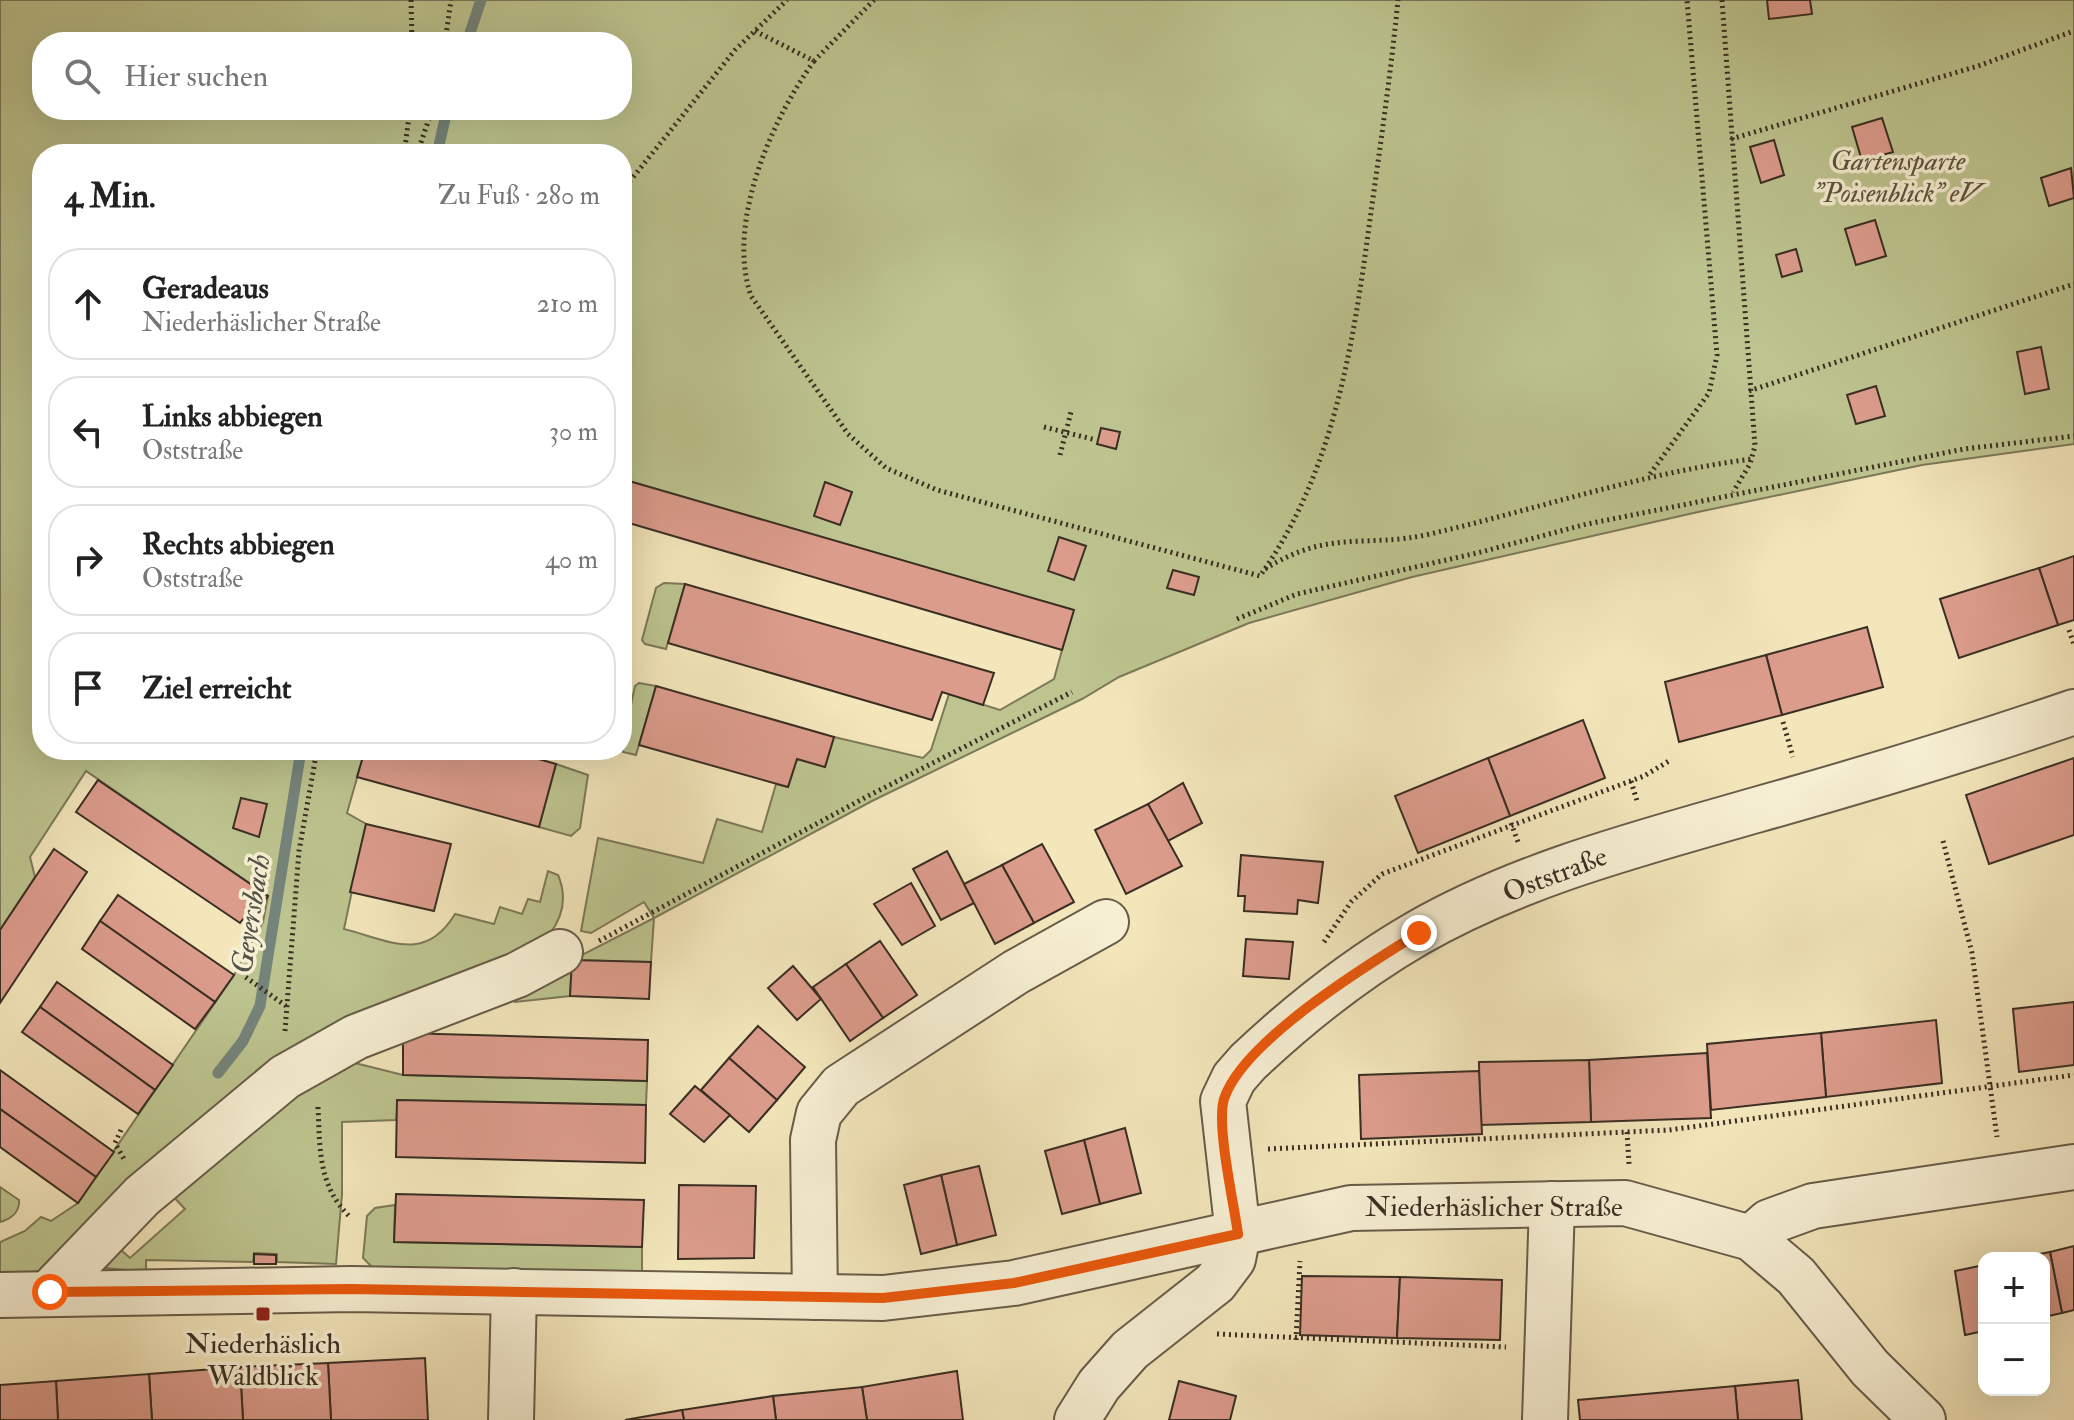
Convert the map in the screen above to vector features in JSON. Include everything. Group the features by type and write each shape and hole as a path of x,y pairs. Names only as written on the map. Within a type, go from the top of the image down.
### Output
{"street":[{"name":"Oststraße","path":"1238,1234 1223,1101 1234,1078 1248,1062 1351,975 1419,933 1533,880 1647,841 1922,763 2074,712"},
{"path":"815,1297 813,1149 819,1113 841,1086 1016,972 1106,922"},
{"path":"50,1292 142,1196 300,1069 356,1037 517,975 560,952"},
{"path":"1923,1420 1870,1368 1796,1276 1751,1238 1769,1222 1813,1206 2074,1167"},
{"name":"Niederhäslicher Straße","path":"0,1295 50,1292 514,1291 883,1298 973,1289 1119,1262 1351,1208 1625,1203 1751,1238"},
{"path":"1545,1420 1552,1204"},
{"path":"1077,1420 1130,1350 1215,1283 1233,1259 1238,1234"},
{"path":"511,1420 514,1291"}],"path":[{"path":"411,0 412,32"},
{"path":"446,32 451,0"},
{"path":"632,179 735,50 787,0"},
{"path":"874,0 814,61 790,94 758,170 742,253 743,272 751,296 848,434 886,468 937,490 1260,576 1307,494 1335,420 1358,308 1398,0"},
{"path":"1649,475 1709,393 1717,355 1687,0"},
{"path":"1722,0 1755,446 1752,459 1733,494"},
{"path":"755,31 814,61"},
{"path":"1731,139 1978,66 2074,31"},
{"path":"405,144 409,120"},
{"path":"420,144 429,120"},
{"path":"1749,391 2074,284"},
{"path":"1060,455 1071,412"},
{"path":"1044,427 1096,440"},
{"path":"1237,619 1297,594 1587,524 1964,449 2074,436"},
{"path":"1264,570 1313,546 1348,539 1425,535 1527,511 1649,475 1752,459"},
{"path":"2069,630 2074,645"},
{"path":"560,952 589,946 868,796 1072,692"},
{"path":"1783,722 1789,743"},
{"path":"315,760 299,851 286,1006 327,1188 350,1217"},
{"path":"1644,776 1669,761"},
{"path":"1631,781 1637,800"},
{"path":"1511,823 1517,840"},
{"path":"1943,841 1972,953 2002,1178"},
{"path":"244,954 243,973 286,1006"},
{"path":"1276,1147 1669,1130 2074,1075"},
{"path":"120,1152 115,1143 121,1130"},
{"path":"1627,1132 1629,1150"},
{"path":"1296,1340 1299,1267"},
{"path":"1161,1326 1296,1340 1547,1348"}],"green space":[{"name":"Gartensparte \"Poisenblick\" eV","path":"0,0 2074,0 2074,444 1922,465 1698,512 1412,577 1249,623 1119,677 1082,699 872,801 654,918 644,902 591,933 581,931 598,838 703,863 717,819 762,832 776,784 788,787 797,759 825,767 834,737 923,758 931,750 949,694 1000,710 1054,679 1073,610 632,482 632,144 32,144 32,760 362,760 347,813 366,824 344,929 391,942 418,944 431,939 455,914 494,924 500,907 522,914 528,899 540,902 548,871 558,875 563,898 558,921 549,935 413,1004 44,1270 0,1278 0,1242 25,1231 41,1217 51,1221 78,1203 234,975 263,922 268,896 86,771 30,857 35,877 0,930"},
{"path":"664,583 685,584 666,649 645,644 642,640 656,588"},
{"path":"639,683 656,686 636,755 632,754 635,686"},
{"path":"556,764 588,775 580,828 571,836 539,827"},
{"path":"654,918 651,962 572,960"},
{"path":"572,960 570,996 515,1002 511,999"},
{"path":"355,1063 403,1075 647,1081 646,1105 398,1100 396,1120 342,1122 342,1194 336,1264 277,1262 277,1254 254,1253 253,1262 146,1260 146,1272 106,1268 102,1256 112,1242 130,1258 185,1209 170,1193 311,1077"},
{"path":"0,1187 19,1200 14,1214 0,1222"},
{"path":"395,1205 394,1242 642,1247 642,1278 378,1273 363,1258 367,1216 375,1208"}],"building":[{"path":"1767,0 1810,0 1812,14 1769,19"},
{"path":"1882,118 1893,152 1862,161 1852,127"},
{"path":"1774,140 1784,175 1761,183 1750,147"},
{"path":"2071,168 2074,198 2049,206 2041,178"},
{"path":"1875,220 1886,256 1856,265 1845,229"},
{"path":"1796,249 1802,271 1782,277 1776,255"},
{"path":"2041,347 2049,389 2025,394 2017,352"},
{"path":"1876,386 1885,416 1856,424 1847,395"},
{"path":"1101,428 1120,432 1116,449 1097,444"},
{"path":"632,482 1074,610 1062,650 632,524"},
{"path":"825,482 852,492 840,525 814,516"},
{"path":"1059,537 1086,546 1074,580 1048,571"},
{"path":"2074,556 2074,620 2058,625 2039,568"},
{"path":"2039,568 2058,625 1959,658 1940,599"},
{"path":"1173,570 1199,577 1194,595 1167,588"},
{"path":"685,584 994,673 983,705 942,692 932,720 668,643"},
{"path":"1867,627 1883,687 1782,715 1766,655"},
{"path":"1766,655 1782,715 1679,742 1665,682"},
{"path":"656,686 834,737 825,767 797,759 788,787 639,745"},
{"path":"1583,720 1605,778 1510,816 1488,758"},
{"path":"1488,758 1510,816 1418,853 1395,796"},
{"path":"2074,758 2074,835 1989,864 1966,795"},
{"path":"362,760 542,760 556,764 539,827 357,777"},
{"path":"98,780 268,896 252,919 246,915 240,923 76,812"},
{"path":"1183,783 1202,823 1168,841 1148,804"},
{"path":"241,798 267,804 259,837 233,828"},
{"path":"1148,804 1182,866 1126,894 1095,830"},
{"path":"366,824 451,844 434,911 350,892"},
{"path":"1042,844 1074,902 1034,923 1002,865"},
{"path":"54,849 87,872 0,1003 0,930"},
{"path":"947,851 974,903 941,920 913,869"},
{"path":"1241,855 1323,862 1318,903 1298,900 1297,914 1244,911 1245,896 1238,896"},
{"path":"1002,865 1034,923 995,944 964,884"},
{"path":"911,883 935,926 902,945 874,904"},
{"path":"118,895 234,975 215,1002 100,921"},
{"path":"100,921 215,1002 195,1029 82,949"},
{"path":"1246,939 1293,942 1289,979 1243,976"},
{"path":"880,941 917,995 883,1018 846,964"},
{"path":"572,960 651,962 649,999 570,996"},
{"path":"846,964 883,1018 850,1041 813,987"},
{"path":"793,966 821,999 797,1020 768,988"},
{"path":"57,982 173,1065 155,1090 40,1007"},
{"path":"2074,1002 2074,1065 2019,1072 2013,1009"},
{"path":"40,1007 155,1090 138,1114 22,1032"},
{"path":"1936,1020 1942,1083 1826,1097 1821,1033"},
{"path":"758,1026 805,1067 777,1100 729,1058"},
{"path":"403,1033 648,1040 647,1081 403,1075"},
{"path":"1821,1033 1826,1097 1711,1110 1707,1044"},
{"path":"1707,1053 1711,1118 1591,1122 1589,1060"},
{"path":"729,1058 777,1100 749,1132 701,1090"},
{"path":"1589,1060 1591,1122 1480,1125 1479,1062"},
{"path":"0,1070 114,1152 96,1177 0,1109"},
{"path":"1479,1071 1482,1134 1361,1139 1359,1075"},
{"path":"695,1086 730,1115 704,1142 670,1114"},
{"path":"397,1100 646,1105 645,1163 396,1157"},
{"path":"0,1109 96,1177 78,1203 0,1147"},
{"path":"1125,1128 1141,1193 1100,1204 1084,1140"},
{"path":"1084,1140 1100,1204 1062,1214 1045,1151"},
{"path":"979,1166 996,1235 957,1245 941,1175"},
{"path":"941,1175 957,1245 921,1254 904,1185"},
{"path":"679,1185 756,1186 754,1258 678,1259"},
{"path":"396,1194 644,1200 642,1247 394,1242"},
{"path":"2074,1246 2074,1310 2062,1313 2050,1252"},
{"path":"2050,1252 2062,1313 2050,1316"},
{"path":"254,1254 276,1255 276,1264 254,1264"},
{"path":"1978,1266 1978,1332 1965,1335 1955,1271"},
{"path":"1302,1276 1400,1277 1397,1338 1300,1335"},
{"path":"1400,1277 1502,1280 1500,1340 1397,1338"},
{"path":"425,1358 428,1420 331,1420 328,1363"},
{"path":"328,1363 331,1420 243,1420 240,1367"},
{"path":"240,1367 243,1420 152,1420 149,1374"},
{"path":"957,1371 963,1420 867,1420 862,1387"},
{"path":"149,1374 152,1420 58,1420 56,1381"},
{"path":"1798,1380 1802,1420 1738,1420 1735,1386"},
{"path":"56,1381 58,1420 0,1420 0,1385"},
{"path":"1179,1381 1236,1396 1230,1420 1169,1420"},
{"path":"1735,1386 1738,1420 1580,1420 1578,1400"},
{"path":"862,1387 867,1420 776,1420 773,1396"},
{"path":"773,1396 776,1420 684,1420 682,1410"},
{"path":"682,1410 684,1420 625,1420"}],"waterway":[{"name":"Geyersbach","path":"470,32 481,0"},
{"name":"Geyersbach","path":"439,144 445,120"},
{"name":"Geyersbach","path":"218,1073 243,1041 260,1006 299,760"}],"place":[{"name":"Niederhäslich Waldblick","path":"263,1314"}],"route":[{"path":"50,1292 351,1289 883,1298 1014,1283 1238,1234 1223,1124 1223,1101 1234,1078 1289,1024 1351,975 1419,933"}]}
